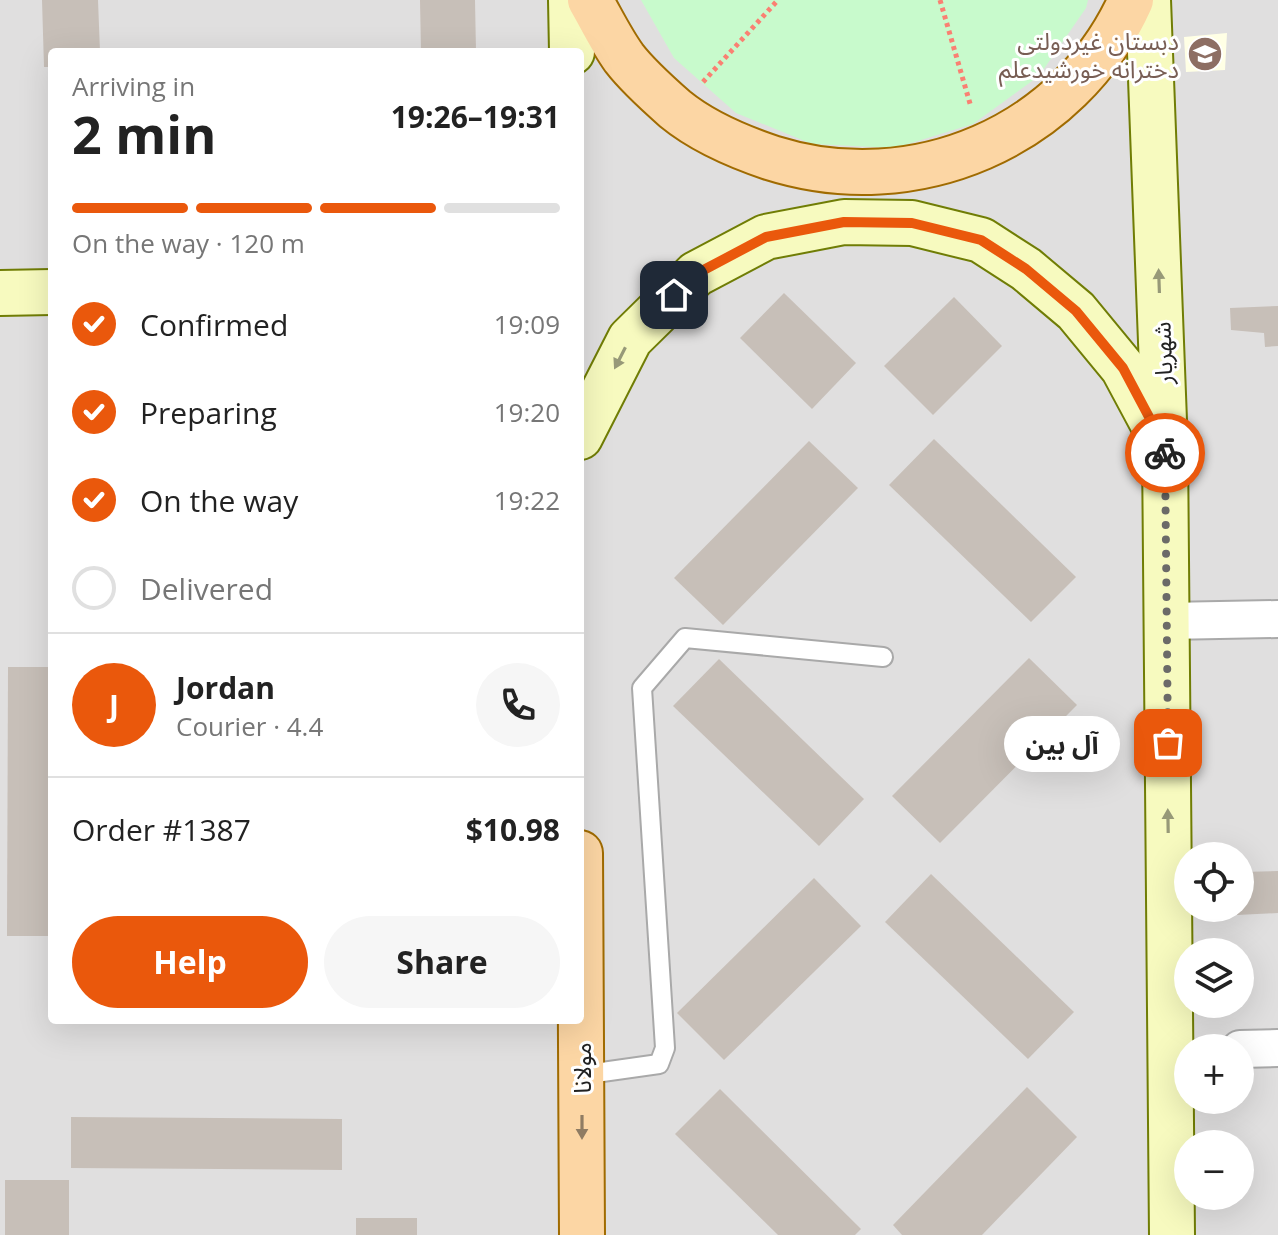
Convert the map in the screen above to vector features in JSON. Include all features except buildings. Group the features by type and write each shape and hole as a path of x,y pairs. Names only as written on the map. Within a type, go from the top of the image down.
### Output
{"main road":[{"path":"571,0 572,48"},
{"path":"590,0 624,58 677,110 739,147 806,169 877,174 947,162 1012,134 1070,91 1116,34 1131,0"},
{"name":"شهریار","path":"1148,0 1165,447 1179,1034"},
{"path":"584,429 630,339 696,274 766,237 844,222 912,223 981,240 1026,269 1076,311 1123,368 1165,447"},
{"path":"0,293 48,292"},
{"name":"مولانا","path":"581,1024 582,1235"},
{"name":"شهریار","path":"1172,1235 1177,1114"}],"street":[{"path":"1167,621 1278,619"},
{"path":"1254,1049 1278,1048"}],"lane":[{"path":"581,1075 659,1064 665,1048 642,688 685,638 883,657"}],"path":[{"path":"677,110 778,0"},
{"path":"940,0 971,107"}],"shaded area":[{"path":"0,0 1278,0 1278,1235 0,1235"},
{"name":"دبستان غیردولتی دخترانه خورشیدعلم","path":"1227,33 1225,70 1186,72 1184,37"}],"green space":[{"path":"641,0 1088,0 1086,8 1039,76 973,124 895,148 812,144 736,113 674,58"}],"way so far":[{"path":"1165,453 1168,743"}],"place":[{"name":"دبستان غیردولتی دخترانه خورشیدعلم","path":"1205,54"},
{"name":"آل بین","path":"1168,743"}],"route":[{"path":"674,295 696,274 766,237 844,222 912,223 981,240 1026,269 1076,311 1123,368 1165,447 1165,453"}]}
